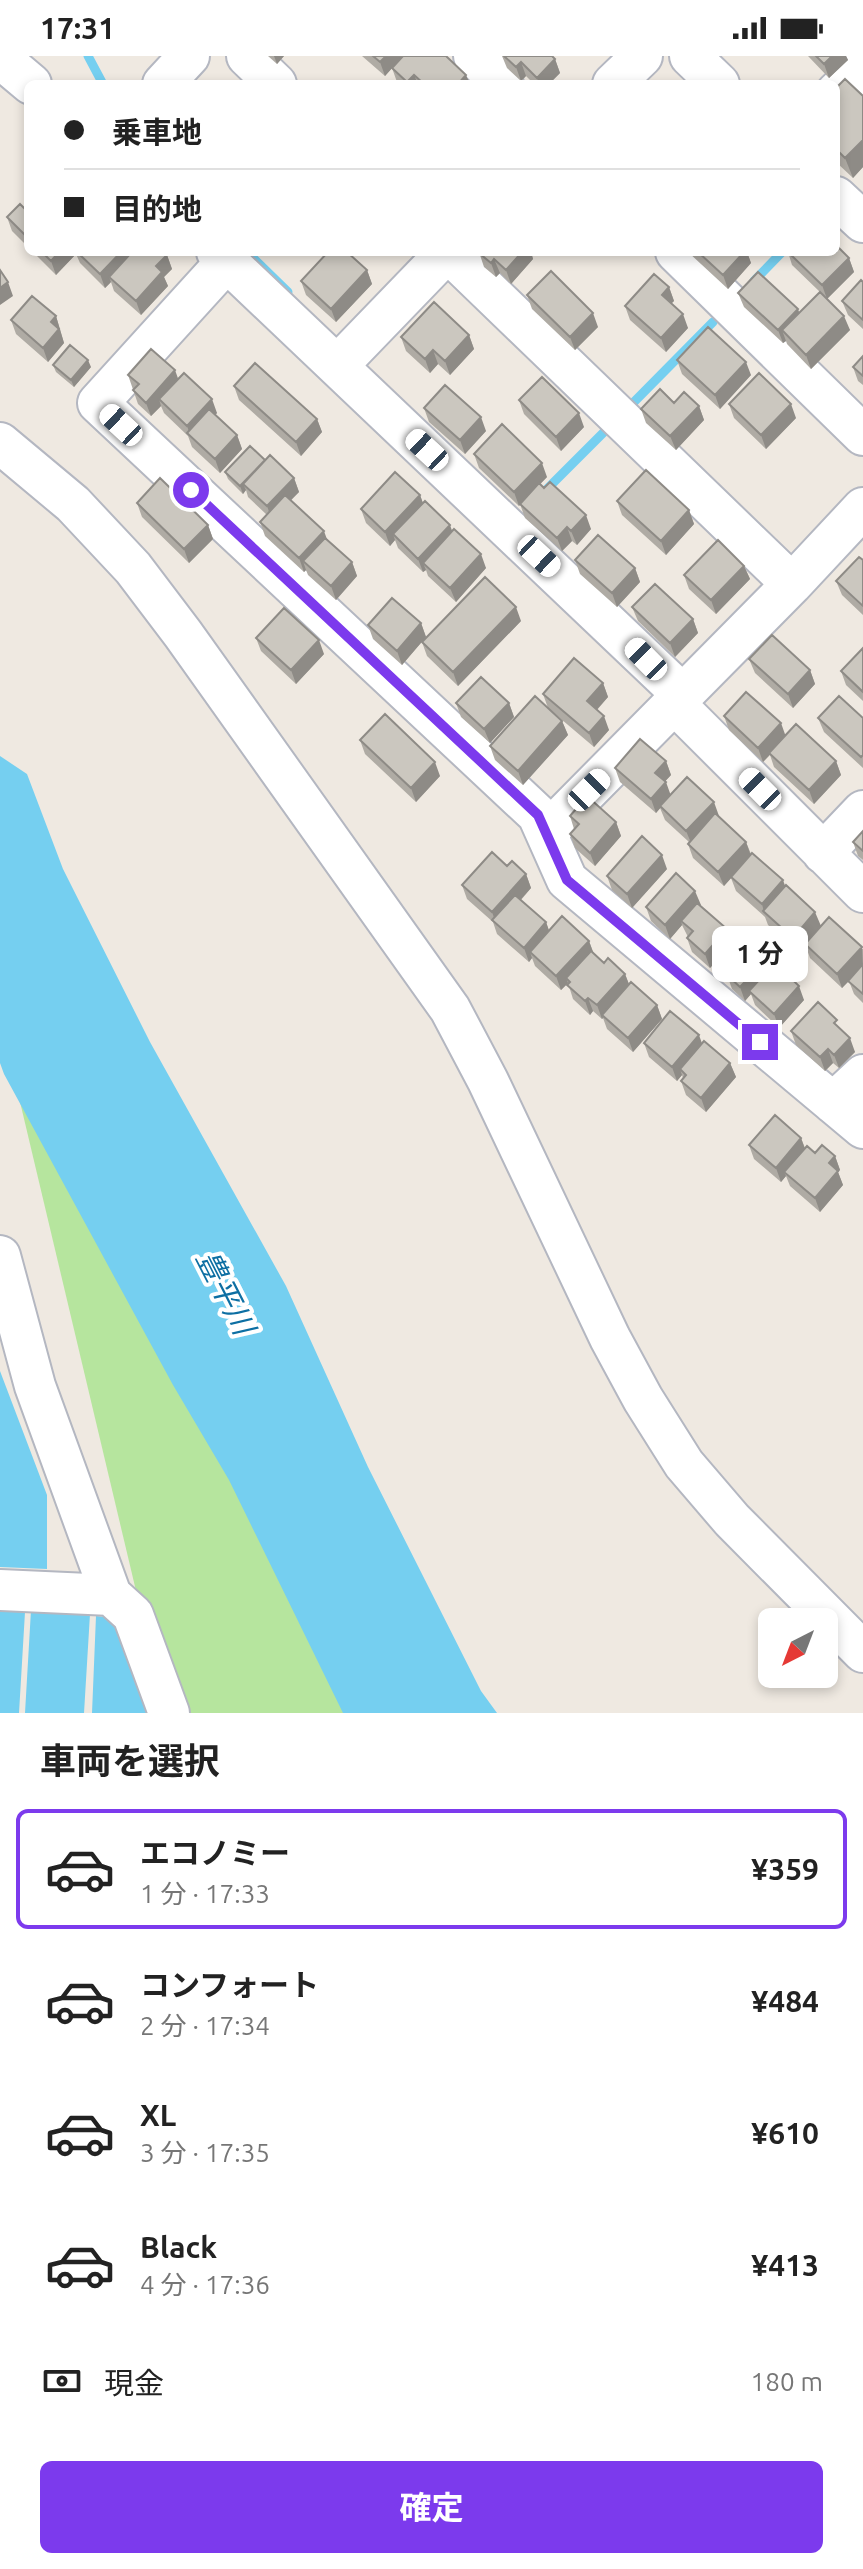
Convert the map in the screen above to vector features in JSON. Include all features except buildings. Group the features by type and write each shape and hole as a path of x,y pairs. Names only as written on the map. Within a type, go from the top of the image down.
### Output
{"street":[{"path":"167,80 189,56"},
{"path":"247,56 272,80"},
{"path":"474,56 499,80"},
{"path":"617,80 642,56"},
{"path":"690,56 715,80"},
{"path":"840,89 863,67"},
{"path":"840,201 863,222"},
{"path":"863,892 679,700 338,365 222,256 98,403 538,815 567,880 863,1128"},
{"path":"338,365 444,256"},
{"path":"452,256 792,584"},
{"path":"680,256 863,435"},
{"path":"0,443 73,504 133,568 183,634 450,1009 488,1081 610,1338 643,1399 684,1464 732,1520 863,1652"},
{"path":"546,833 863,508"},
{"path":"823,853 863,811"},
{"path":"833,1103 863,1075"},
{"path":"0,1256 35,1386 111,1595 133,1615 169,1713"},
{"path":"0,1590 111,1595"}],"green space":[{"path":"16,1085 388,1713 165,1713"}],"water":[{"name":"豊平川","path":"0,756 27,774 63,869 150,1042 286,1286 368,1467 481,1691 497,1713 343,1713 229,1480 173,1385 4,1074 0,1063"},
{"path":"0,1371 47,1495 47,1569 0,1567"},
{"path":"31,1610 90,1614 84,1713 25,1713"},
{"path":"0,1611 25,1612 19,1713 0,1713"},
{"path":"96,1616 117,1618 152,1713 92,1713"}],"waterway":[{"path":"88,56 101,80"},
{"path":"251,256 288,292"},
{"path":"754,281 778,256"},
{"path":"630,406 713,322"},
{"path":"545,491 608,428"}],"route":[{"path":"191,490 538,815 567,880 760,1042"}]}
